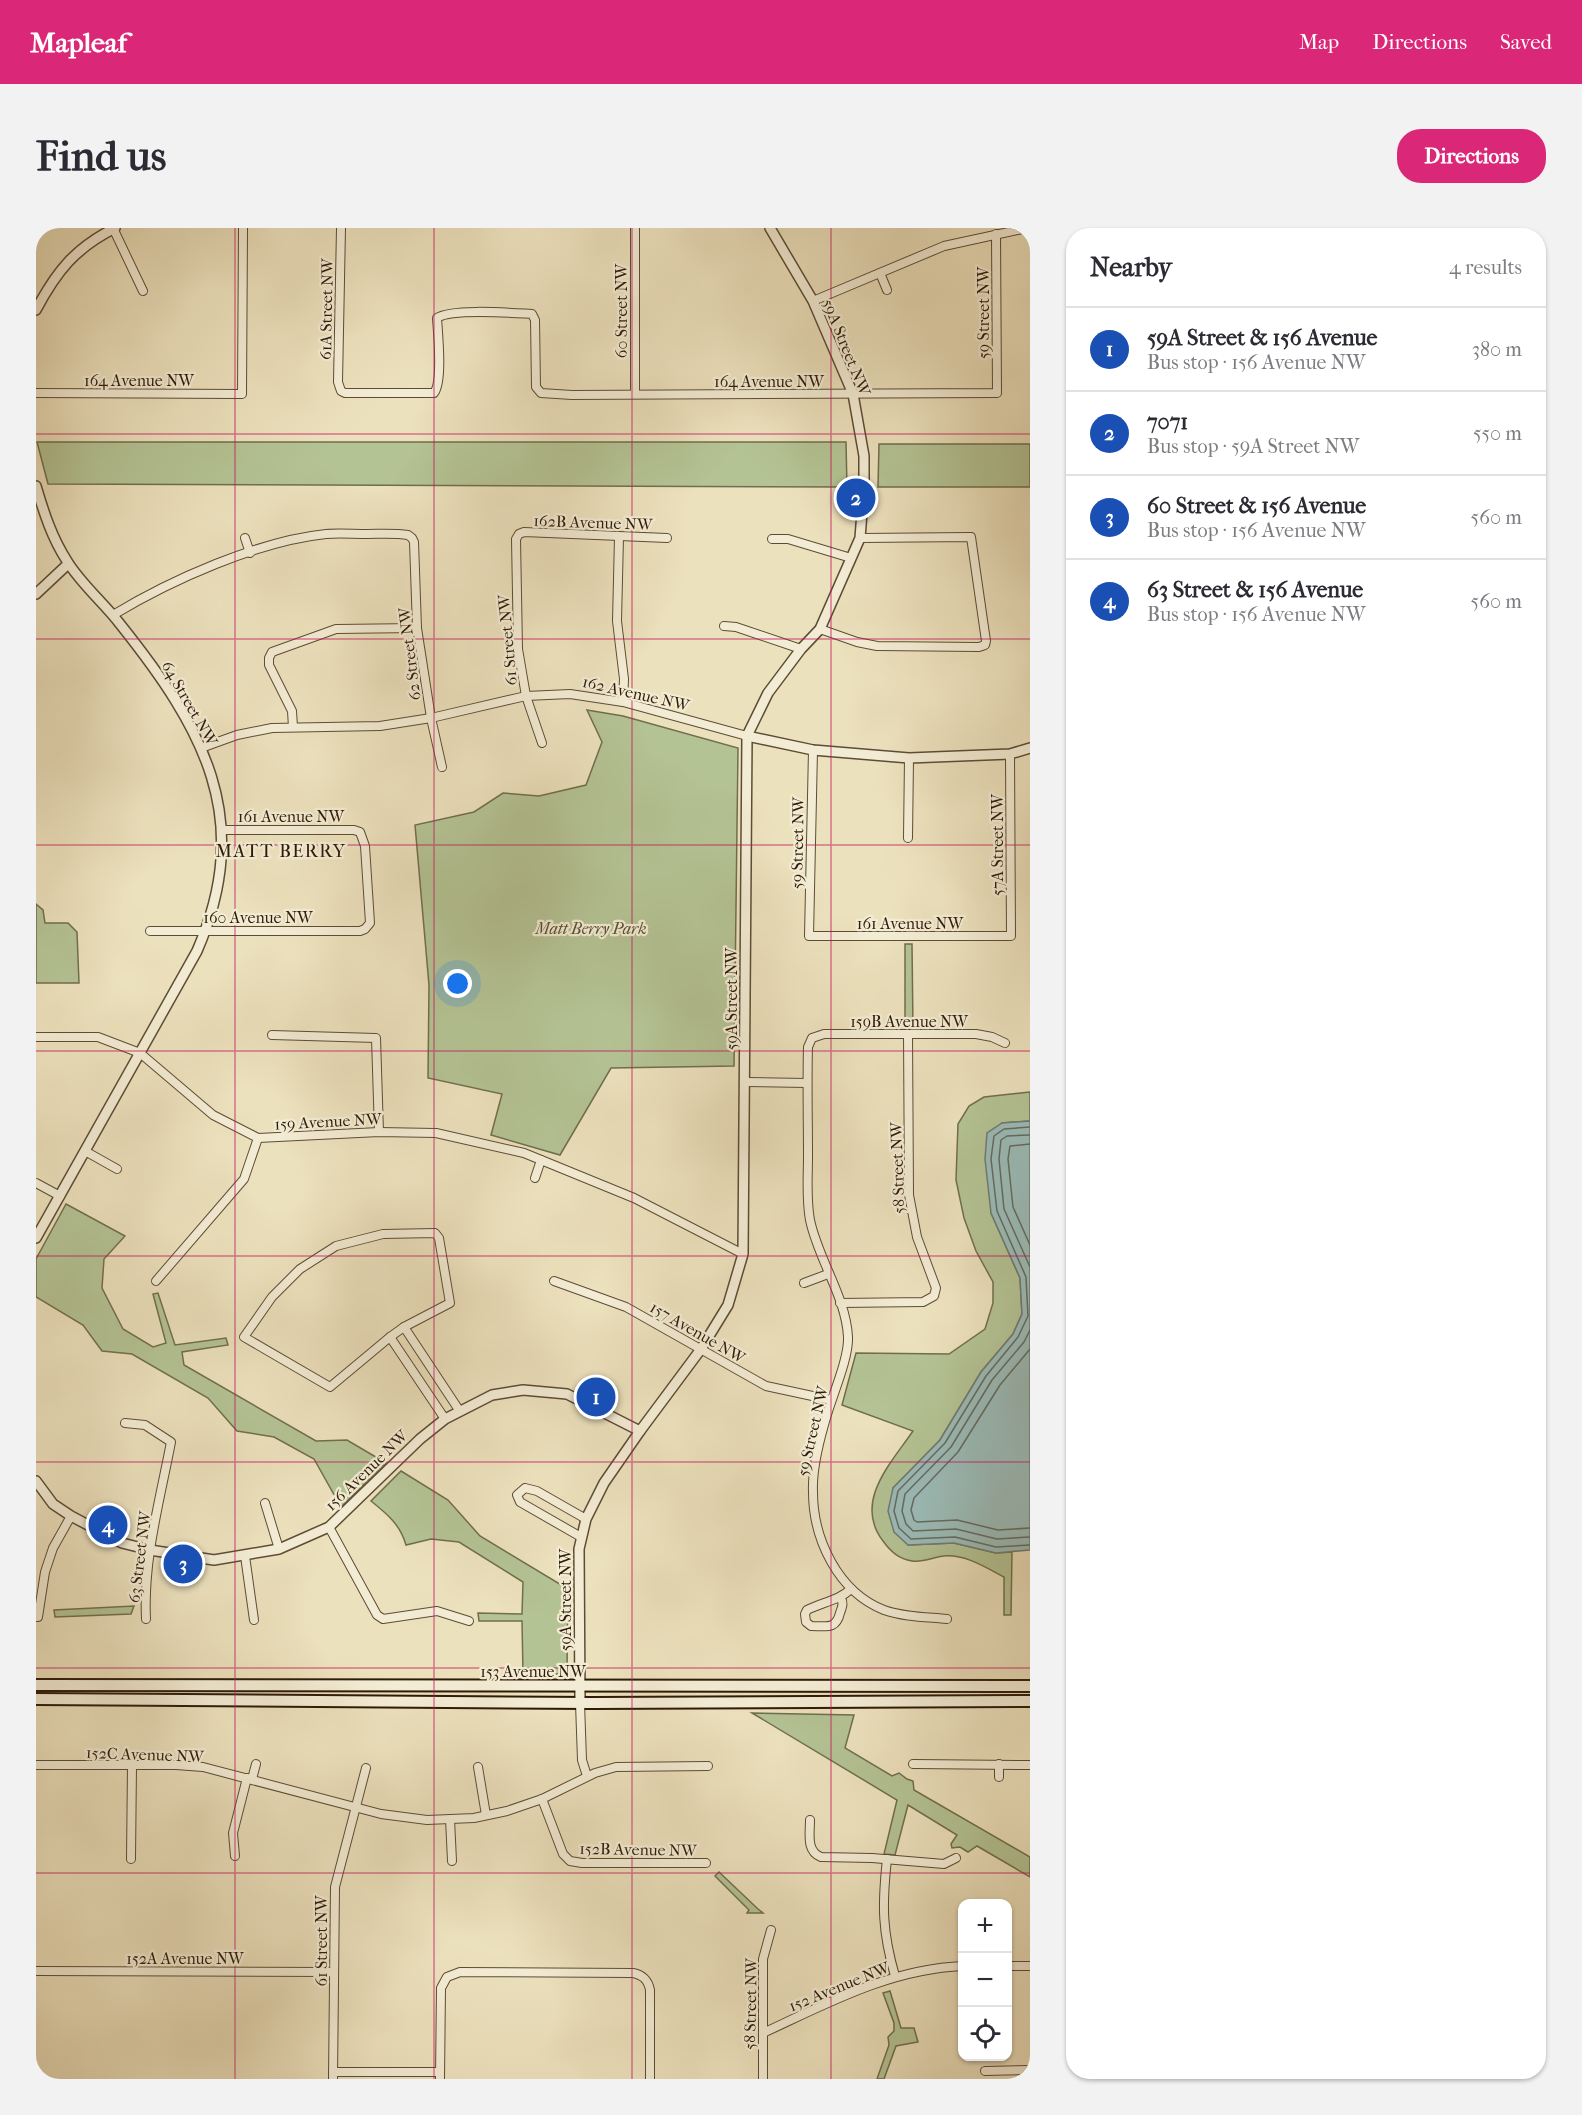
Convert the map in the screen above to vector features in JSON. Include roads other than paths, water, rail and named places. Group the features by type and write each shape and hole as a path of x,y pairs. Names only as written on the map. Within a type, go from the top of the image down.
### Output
{"main road":[{"name":"153 Avenue NW","path":"36,1685 1030,1686"},
{"name":"153 Avenue NW","path":"36,1700 580,1703 1030,1701"}],"street":[{"path":"36,310 59,270 71,257 114,228 143,291"},
{"name":"164 Avenue NW","path":"36,393 242,394 243,228"},
{"name":"61A Street NW","path":"341,228 339,382 341,391 345,393 434,393"},
{"name":"60 Street NW","path":"634,228 635,394"},
{"name":"59A Street NW","path":"587,1776 582,1760 580,1703 580,1537 604,1483 702,1349 728,1305 743,1254 747,736 768,693 820,629 860,538 864,456 854,394 813,301 770,228"},
{"path":"813,301 944,246 1027,228"},
{"name":"59 Street NW","path":"996,234 997,393"},
{"path":"880,273 887,290"},
{"name":"164 Avenue NW","path":"434,393 437,390 438,378 437,318 443,313 532,314 535,320 536,387 541,393 572,395 997,393"},
{"name":"64 Street NW","path":"36,486 49,526 68,564 113,615 156,670 201,748 217,795 222,830 220,879 215,904 197,951 36,1238"},
{"name":"162B Avenue NW","path":"519,534 524,532 667,538"},
{"name":"62 Street NW","path":"250,553 326,534 402,534 412,538 415,548 417,628 430,718 442,767"},
{"name":"61 Street NW","path":"519,534 516,539 518,649 526,696 542,743"},
{"path":"619,537 617,621 624,680 623,702"},
{"path":"820,629 857,642 877,646 979,647 985,645 971,537 860,538"},
{"path":"113,615 172,583 250,553 245,538"},
{"path":"772,539 788,539 851,558"},
{"path":"36,594 68,564"},
{"path":"724,626 736,627 801,650"},
{"path":"293,727 292,711 271,671 269,658 277,649 336,629 417,628"},
{"name":"162 Avenue NW","path":"201,748 255,731 293,727 370,727 430,718 526,696 570,694 623,702 747,736 813,750 909,758 1010,753 1030,748"},
{"name":"59 Street NW","path":"809,936 813,750"},
{"name":"57A Street NW","path":"1010,753 1011,936"},
{"path":"908,838 909,758"},
{"name":"161 Avenue NW","path":"222,830 354,830 360,832 365,846 370,917 370,923 365,929"},
{"name":"160 Avenue NW","path":"150,931 360,931 365,929"},
{"name":"161 Avenue NW","path":"809,936 1011,936"},
{"name":"159B Avenue NW","path":"812,1038 824,1034 976,1034 992,1037 1005,1043"},
{"path":"272,1035 376,1038 379,1132"},
{"name":"58 Street NW","path":"840,1303 923,1302 934,1296 935,1283 917,1237 909,1195 908,1035"},
{"name":"159 Avenue NW","path":"36,1036 98,1037 140,1053 213,1115 258,1138 379,1132 436,1133 524,1153 634,1198 743,1254"},
{"name":"59 Street NW","path":"812,1038 808,1047 807,1083 809,1213 847,1326 848,1342 821,1436 815,1469 813,1503 819,1531 826,1553 851,1589 874,1605 894,1613 947,1619"},
{"path":"745,1083 807,1083"},
{"path":"156,1281 244,1179 258,1138"},
{"path":"85,1151 117,1169"},
{"path":"535,1178 541,1160"},
{"path":"36,1183 60,1196"},
{"path":"435,1233 439,1238 450,1303 404,1327 330,1387 244,1337 272,1297 300,1269 336,1246 383,1234 435,1233"},
{"path":"804,1283 828,1274"},
{"name":"157 Avenue NW","path":"554,1281 626,1307 766,1386 831,1400"},
{"path":"404,1327 459,1410"},
{"path":"390,1337 445,1419"},
{"name":"156 Avenue NW","path":"70,1516 122,1543 150,1550 214,1560 245,1556 279,1549 329,1527 420,1439 459,1410 492,1395 523,1390 567,1394 640,1431"},
{"name":"63 Street NW","path":"125,1423 145,1425 171,1442 144,1592 146,1619"},
{"path":"36,1481 53,1504 70,1516 53,1548 45,1572 37,1617"},
{"path":"580,1537 520,1502 518,1495 525,1488 537,1491 586,1520"},
{"path":"265,1503 279,1549"},
{"path":"329,1527 377,1615 383,1619 438,1611 469,1621"},
{"path":"245,1556 254,1620"},
{"path":"841,1598 843,1605 838,1622 812,1626 806,1622 807,1610 841,1598 851,1589"},
{"path":"235,1856 233,1833 249,1779 256,1764"},
{"path":"913,1764 1030,1765"},
{"path":"999,1764 999,1777"},
{"name":"152C Avenue NW","path":"36,1765 203,1767 403,1818 450,1820 507,1811 604,1770 628,1766 708,1766"},
{"path":"131,1859 132,1765"},
{"path":"478,1767 486,1815"},
{"path":"356,1807 366,1768"},
{"name":"152B Avenue NW","path":"542,1798 563,1854 570,1861 582,1863 706,1863"},
{"name":"61 Street NW","path":"333,2075 335,1887 356,1807"},
{"path":"450,1820 452,1861"},
{"path":"810,1820 810,1845 812,1851 818,1856 944,1864 956,1858"},
{"path":"887,1859 883,1923 895,1977"},
{"name":"58 Street NW","path":"763,2079 763,1959 771,1930"},
{"name":"152 Avenue NW","path":"763,2033 854,1990 934,1968 958,1966"},
{"path":"1012,1966 1030,1966"},
{"name":"152A Avenue NW","path":"36,1971 334,1972"},
{"path":"333,2075 440,2076 441,1988 447,1977 455,1973 633,1973 645,1977 650,1990 650,2079"},
{"path":"985,2070 1030,2070"}],"water":[{"path":"1030,1121 1030,1550 996,1553 954,1543 908,1545 894,1532 888,1511 893,1488 940,1440 981,1372 1013,1334 1022,1314 1020,1278 991,1213 985,1159 987,1133 1002,1123"}],"place":[{"name":"7071","path":"856,498"},
{"name":"59A Street & 156 Avenue","path":"596,1397"},
{"name":"63 Street & 156 Avenue","path":"108,1525"},
{"name":"60 Street & 156 Avenue","path":"183,1564"}],"district":[{"name":"MATT BERRY","path":"281,851"}],"park label":[{"name":"Matt Berry Park","path":"591,928"}]}
